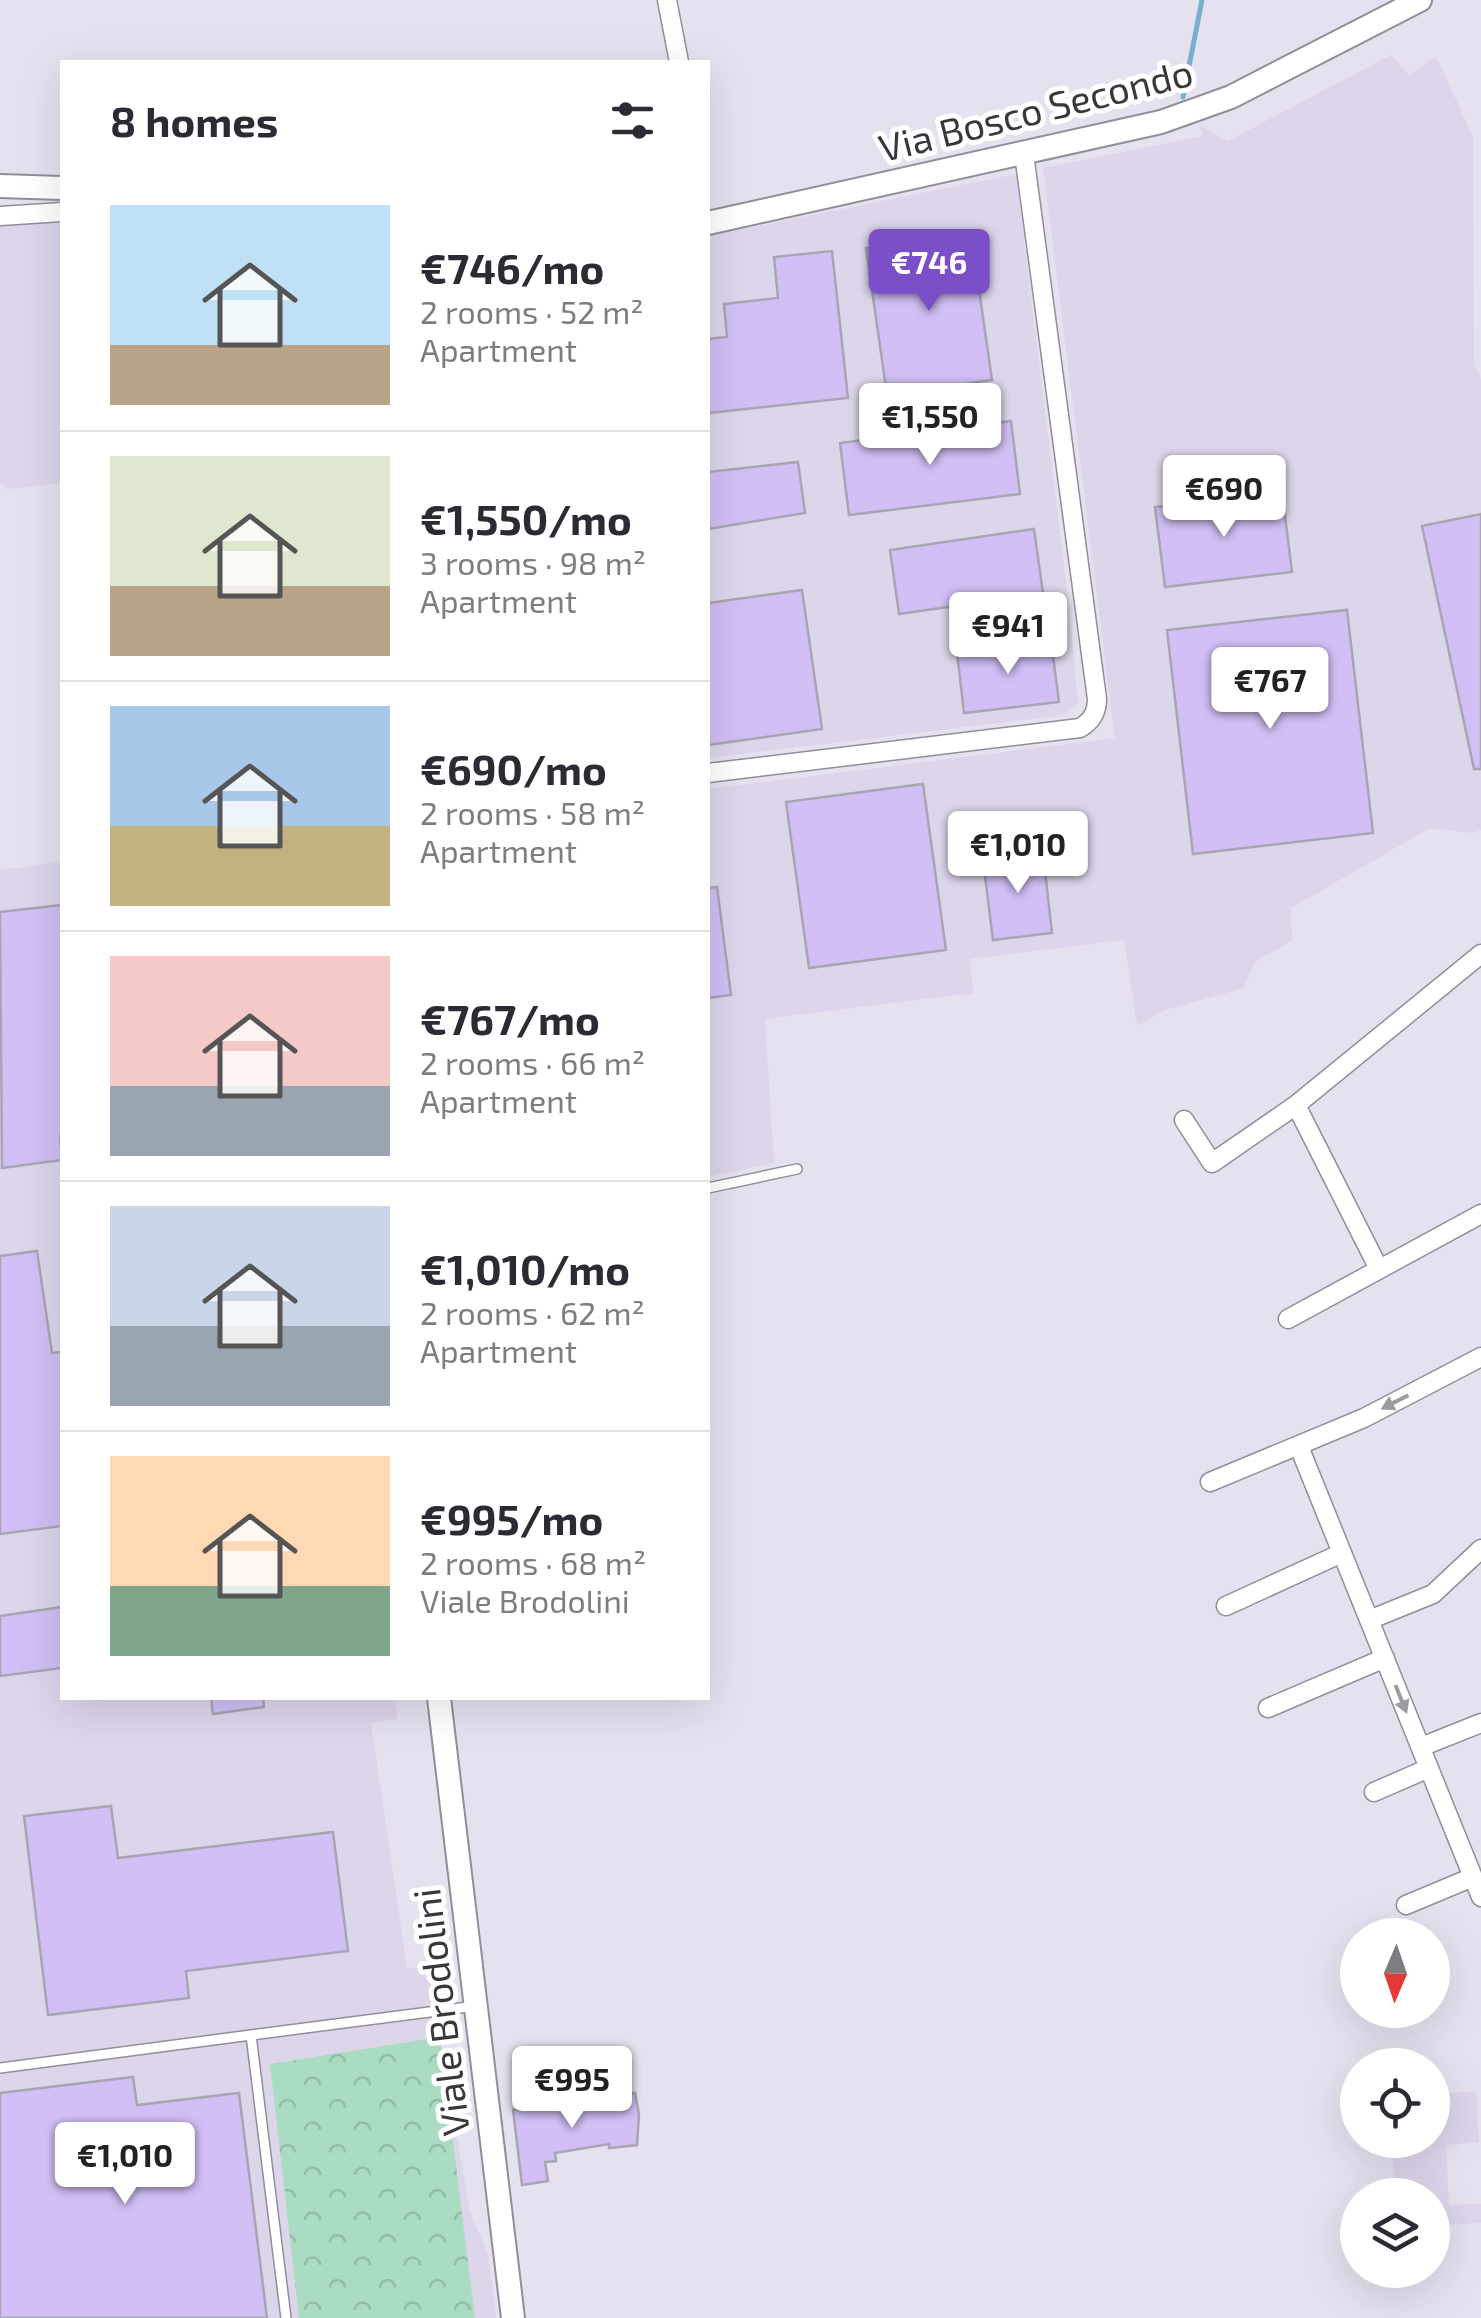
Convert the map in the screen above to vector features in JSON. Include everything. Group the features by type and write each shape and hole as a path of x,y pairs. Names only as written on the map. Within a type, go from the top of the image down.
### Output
{"street":[{"path":"667,0 679,60"},
{"name":"Via Bosco Secondo","path":"710,220 1160,122 1231,97 1420,0"},
{"path":"710,773 1080,728 1093,716 1097,698 1024,154"},
{"path":"0,186 60,188"},
{"path":"0,216 60,212"},
{"path":"1184,1120 1212,1162 1296,1105 1481,954"},
{"path":"1296,1105 1379,1269"},
{"path":"1288,1319 1481,1214"},
{"path":"1210,1482 1364,1418 1481,1357"},
{"path":"1302,1446 1481,1897"},
{"path":"1369,1620 1432,1594 1481,1549"},
{"path":"1226,1606 1342,1553"},
{"path":"1268,1708 1384,1658"},
{"name":"Viale Brodolini","path":"439,1700 514,2318"},
{"path":"1420,1747 1481,1723"},
{"path":"1374,1792 1429,1768"},
{"path":"1406,1905 1473,1877"}],"lane":[{"path":"710,1188 797,1169"},
{"path":"0,2068 476,2006"},
{"path":"251,2035 286,2318"}],"shaded area":[{"path":"1391,55 1409,75 1436,56 1473,137 1474,364 1481,379 1481,830 1471,833 1430,828 1291,908 1292,941 1254,962 1244,988 1165,1010 1137,1026 1124,940 970,959 973,993 765,1019 774,1163 710,1177 710,789 1115,738 1043,168 1203,136 1200,126 1228,141"},
{"path":"1016,174 1070,615 1078,703 1067,713 710,758 710,236"},
{"path":"60,203 60,483 8,489 0,483 0,205"},
{"path":"60,862 60,1700 395,1700 397,1719 371,1723 407,1968 434,1966 440,2037 470,2212 488,2254 496,2318 0,2318 0,870"},
{"path":"1476,2091 1479,2142 1450,2145 1450,2093"},
{"path":"1393,2158 1447,2158 1448,2178 1394,2178"},
{"path":"1481,2204 1481,2223 1450,2225 1450,2205"}],"green space":[{"path":"440,2037 475,2318 299,2318 270,2064"}],"building":[{"path":"971,234 992,380 887,395 866,248"},
{"path":"832,251 848,398 710,413 710,339 727,337 724,304 778,298 774,257"},
{"path":"1011,421 1020,494 849,515 840,443"},
{"path":"798,462 805,513 710,529 710,472"},
{"path":"1282,492 1292,572 1165,587 1155,507"},
{"path":"1481,514 1481,769 1474,769 1422,526"},
{"path":"1034,529 1043,593 899,614 890,550"},
{"path":"802,590 822,729 710,745 710,603"},
{"path":"1347,610 1373,833 1193,854 1167,630"},
{"path":"1051,640 1059,702 964,713 957,652"},
{"path":"923,784 946,950 809,968 786,802"},
{"path":"1043,853 1052,933 993,940 983,860"},
{"path":"717,887 731,995 710,998 710,888"},
{"path":"60,905 60,1160 2,1168 0,912"},
{"path":"37,1251 52,1353 60,1352 60,1526 0,1534 0,1256"},
{"path":"60,1607 60,1668 0,1676 0,1616"},
{"path":"211,1700 263,1700 264,1707 213,1714"},
{"path":"111,1806 118,1858 333,1832 348,1951 186,1971 189,1998 48,2015 24,1816"},
{"path":"133,2077 137,2105 239,2093 267,2318 0,2318 0,2093"},
{"path":"635,2093 639,2114 637,2145 609,2148 609,2144 555,2153 556,2161 545,2162 548,2181 522,2185 513,2110 603,2102 602,2098"}],"waterway":[{"path":"1183,97 1202,0"}]}
